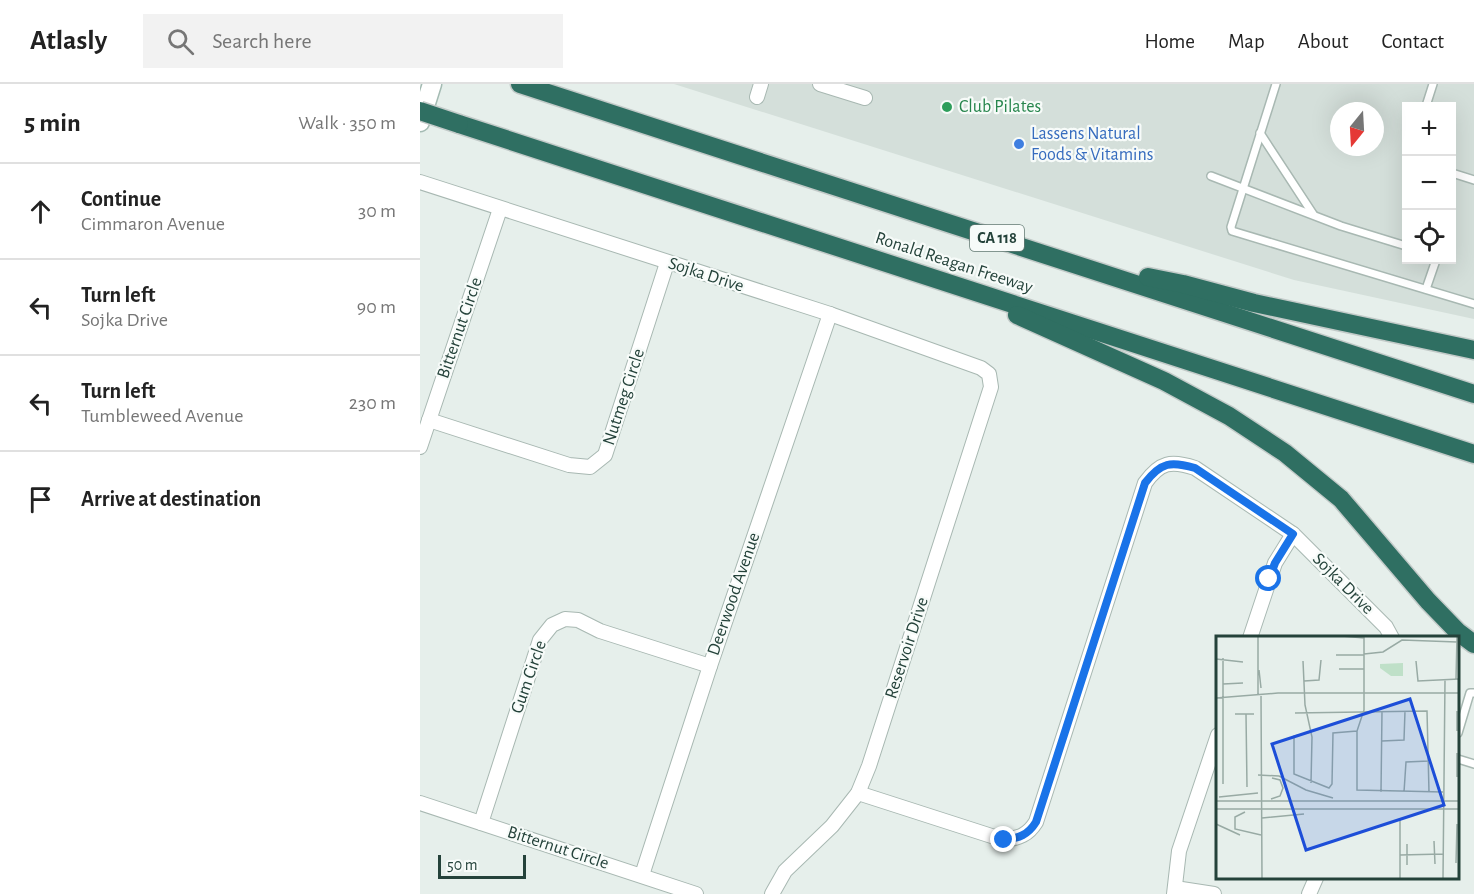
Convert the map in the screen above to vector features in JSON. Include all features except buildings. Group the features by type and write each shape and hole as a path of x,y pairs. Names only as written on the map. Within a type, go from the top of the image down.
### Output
{"highway":[{"name":"Ronald Reagan Freeway","path":"520,84 1474,394"},
{"name":"Ronald Reagan Freeway","path":"420,111 1474,454"},
{"path":"1068,261 1183,284 1254,303 1474,350"},
{"path":"951,284 1164,381 1229,416 1285,453 1341,499 1428,601 1458,632 1474,644"}],"street":[{"path":"420,122 432,84"},
{"path":"820,84 866,98"},
{"name":"Sojka Drive","path":"420,182 830,314 981,368 989,374"},
{"name":"Bitternut Circle","path":"420,447 500,209"},
{"name":"Nutmeg Circle","path":"429,420 569,465 590,467 605,455 667,262"},
{"name":"Deerwood Avenue","path":"642,875 710,666 830,314"},
{"name":"Reservoir Drive","path":"772,894 785,871 832,826 858,793 869,766 988,398 991,387 989,374"},
{"name":"Sojka Drive","path":"858,793 1004,840 1020,838 1030,831 1036,822 1145,483 1153,472 1169,464 1178,463 1195,468 1293,534 1386,627 1391,636"},
{"path":"1251,636 1275,563 1293,534"},
{"name":"Gum Circle","path":"481,823 540,640 552,625 565,619 578,620 600,631 710,666"},
{"path":"1214,894 1174,891 1179,851 1216,741"},
{"name":"Bitternut Circle","path":"420,803 696,894"},
{"path":"1309,894 1316,879"}],"lane":[{"path":"1276,84 1231,227 1232,231 1474,304"},
{"path":"1427,102 1433,84"},
{"path":"1260,133 1314,215"},
{"path":"1456,174 1474,180"},
{"path":"1211,176 1314,215 1402,244"},
{"path":"1426,290 1435,264"},
{"path":"1459,730 1470,693 1474,693"},
{"path":"1459,759 1474,764"}],"shaded area":[{"path":"674,84 1474,84 1474,319 1294,280"}],"place":[{"name":"Club Pilates","path":"947,107"},
{"name":"Lassens Natural Foods & Vitamins","path":"1019,144"}],"route":[{"path":"1004,840 1020,838 1030,831 1036,822 1145,483 1153,472 1160,467 1178,463 1195,468 1293,534 1275,563 1269,579"}]}
